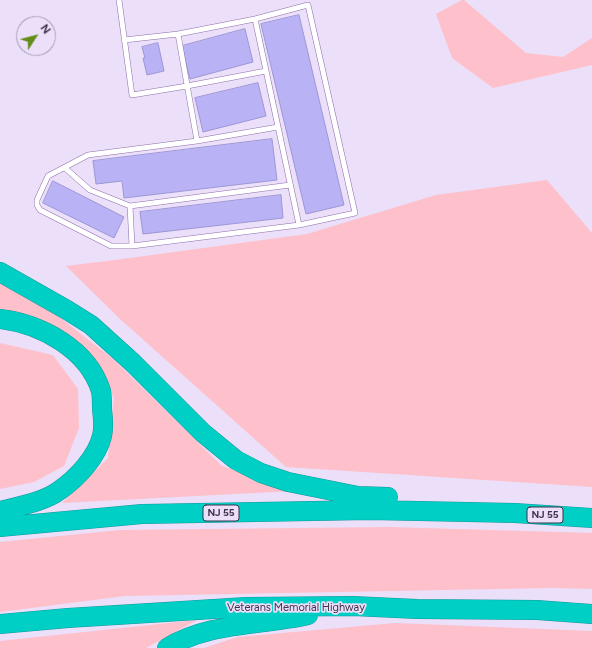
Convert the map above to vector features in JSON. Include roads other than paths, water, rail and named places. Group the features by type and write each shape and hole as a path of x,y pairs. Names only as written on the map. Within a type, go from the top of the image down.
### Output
{"highway":[{"path":"0,272 91,325 133,363 203,433 236,460 261,473 288,482 358,496 386,497 428,502 442,512"},
{"path":"0,318 36,328 60,340 81,357 93,373 101,392 103,414 102,436 91,460 75,478 59,492 36,502 0,511"},
{"name":"NJ 55","path":"0,527 142,514 370,510 515,513 592,518"},
{"path":"167,648 198,634 240,625 310,615 324,606"},
{"name":"Veterans Memorial Highway","path":"0,624 166,611 246,607 324,606 537,610 592,614"}],"lane":[{"path":"119,0 132,95 266,71"},
{"path":"124,40 178,34 308,6 355,213 299,225 132,246 111,246 39,208 37,203 38,198 48,176 88,155 197,141 278,126"},
{"path":"255,18 299,225"},
{"path":"178,34 197,141"},
{"path":"65,168 90,190 130,206 290,185"},
{"path":"130,206 132,246"}]}
